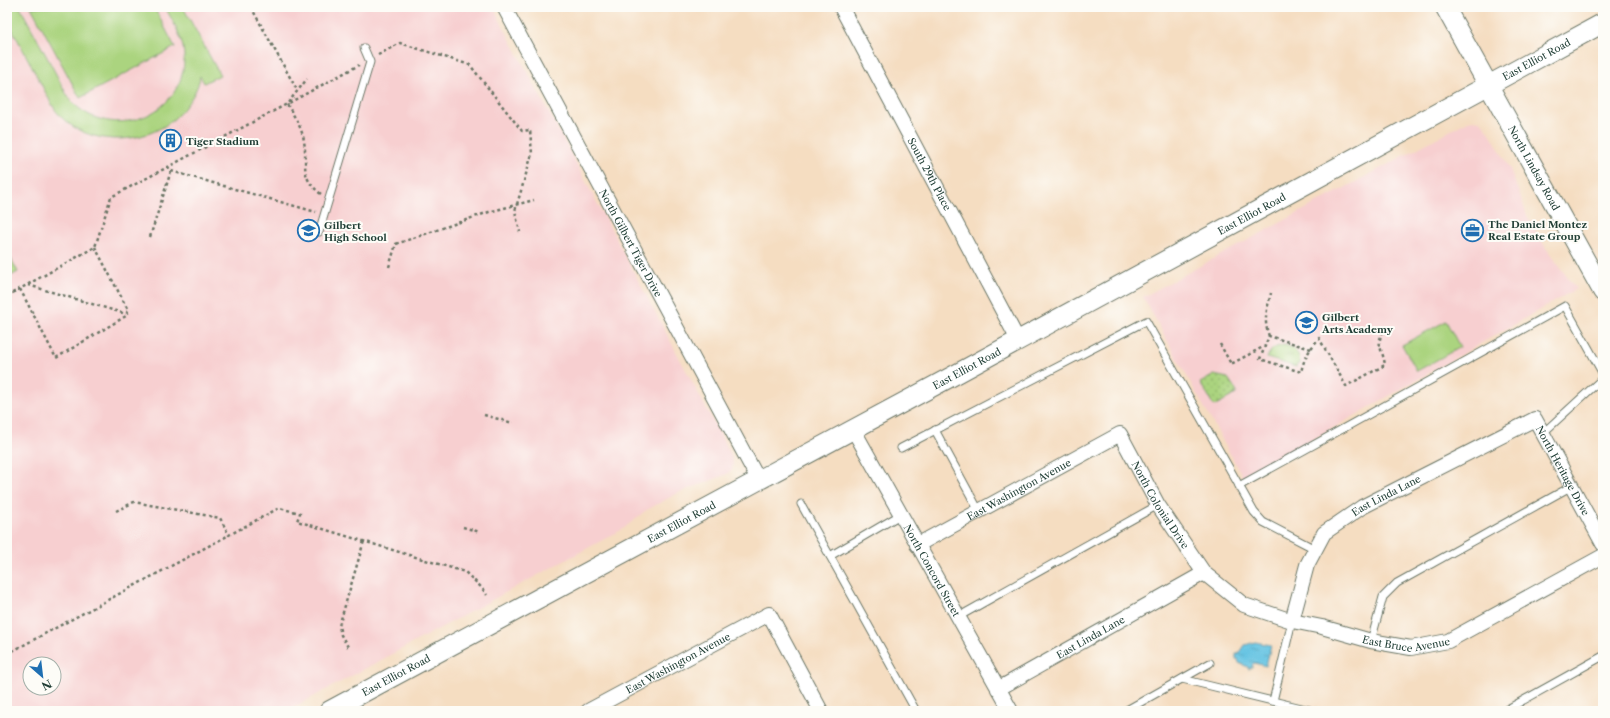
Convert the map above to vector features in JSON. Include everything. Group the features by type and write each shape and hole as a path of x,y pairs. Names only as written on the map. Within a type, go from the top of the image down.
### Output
{"main road":[{"name":"North Lindsay Road","path":"1445,7 1603,292"},
{"name":"East Elliot Road","path":"329,711 1603,24"}],"street":[{"name":"North Gilbert Tiger Drive","path":"504,7 758,480"},
{"name":"South 29th Place","path":"841,7 1018,340"},
{"name":"North Heritage Drive","path":"1535,419 1603,544"},
{"name":"East Linda Lane","path":"1292,621 1307,565 1324,533 1362,507 1535,419"},
{"name":"North Concord Street","path":"853,429 1011,711"},
{"name":"East Washington Avenue","path":"917,545 1120,434"},
{"name":"North Colonial Drive","path":"1120,434 1158,505 1204,574"},
{"name":"East Bruce Avenue","path":"1204,574 1244,605 1292,621 1322,627 1371,641 1411,648 1448,641 1603,556"},
{"name":"East Linda Lane","path":"998,689 1204,574"},
{"name":"East Washington Avenue","path":"588,711 769,614 820,711"}],"lane":[{"path":"320,232 370,62 364,48"},
{"path":"1239,486 1565,306 1603,374"},
{"path":"901,448 1146,321 1254,512 1263,522 1315,550"},
{"path":"1543,433 1603,378"},
{"path":"935,430 979,511"},
{"path":"1371,641 1383,597 1397,583 1572,486"},
{"path":"801,504 916,711"},
{"path":"958,617 1158,505"},
{"path":"830,556 900,515"},
{"path":"1273,701 1292,621"},
{"path":"1504,711 1603,656"},
{"path":"1125,711 1210,663"},
{"path":"1182,679 1314,711"}],"path":[{"path":"251,7 298,90"},
{"path":"7,296 95,247 111,197 400,43 470,65 522,130 530,130 532,154 515,211 520,232"},
{"path":"286,104 307,79"},
{"path":"286,104 296,120 304,140 307,179 313,187 330,200"},
{"path":"168,167 171,171 325,215"},
{"path":"150,237 171,171"},
{"path":"390,267 396,244 489,212 534,200"},
{"path":"20,289 56,358 126,314 128,310 95,247"},
{"path":"27,284 126,314"},
{"path":"1271,293 1266,312 1265,325 1269,336 1260,360 1301,372 1305,357 1320,338 1346,386 1385,365 1384,356 1379,347 1380,336 1385,329"},
{"path":"1269,336 1311,349"},
{"path":"1220,344 1231,364 1266,346"},
{"path":"484,415 513,423"},
{"path":"116,511 134,502 220,518 229,534"},
{"path":"7,654 279,508 300,514 298,521 465,572 487,594"},
{"path":"463,527 480,532"},
{"path":"348,647 341,635 339,626 364,541"}],"shaded area":[{"name":"Gilbert High School","path":"7,7 493,7 731,455 733,465 732,470 720,477 678,493 645,511 623,529 287,711 10,711 7,705"},
{"name":"Gilbert Arts Academy","path":"1468,121 1480,121 1492,136 1510,169 1528,218 1546,248 1576,289 1244,479 1143,297"}],"green space":[{"path":"7,7 20,7 69,98 75,105 92,116 110,121 129,121 146,116 162,106 174,92 182,75 184,55 180,36 165,7 183,7 220,75 204,83 200,76 195,91 186,106 174,119 161,128 148,134 120,139 92,135 78,130 66,122 56,111 7,20"},
{"path":"31,7 154,7 175,47 80,98"},
{"path":"7,251 18,272 7,278"},
{"path":"1446,321 1460,347 1417,371 1402,345"},
{"path":"1285,345 1292,348 1298,354 1300,364 1297,364 1296,367 1267,358 1274,348"},
{"path":"1214,375 1228,378 1236,390 1236,394 1214,406 1200,383"}],"water":[{"path":"1255,642 1271,645 1266,666 1254,663 1252,665 1253,667 1248,669 1248,667 1239,663 1238,659 1236,659 1236,654 1239,654 1245,645"}],"place":[{"name":"Tiger Stadium","path":"171,141"},
{"name":"The Daniel Montez Real Estate Group","path":"1472,230"},
{"name":"Gilbert High School","path":"309,231"},
{"name":"Gilbert Arts Academy","path":"1306,323"}]}
